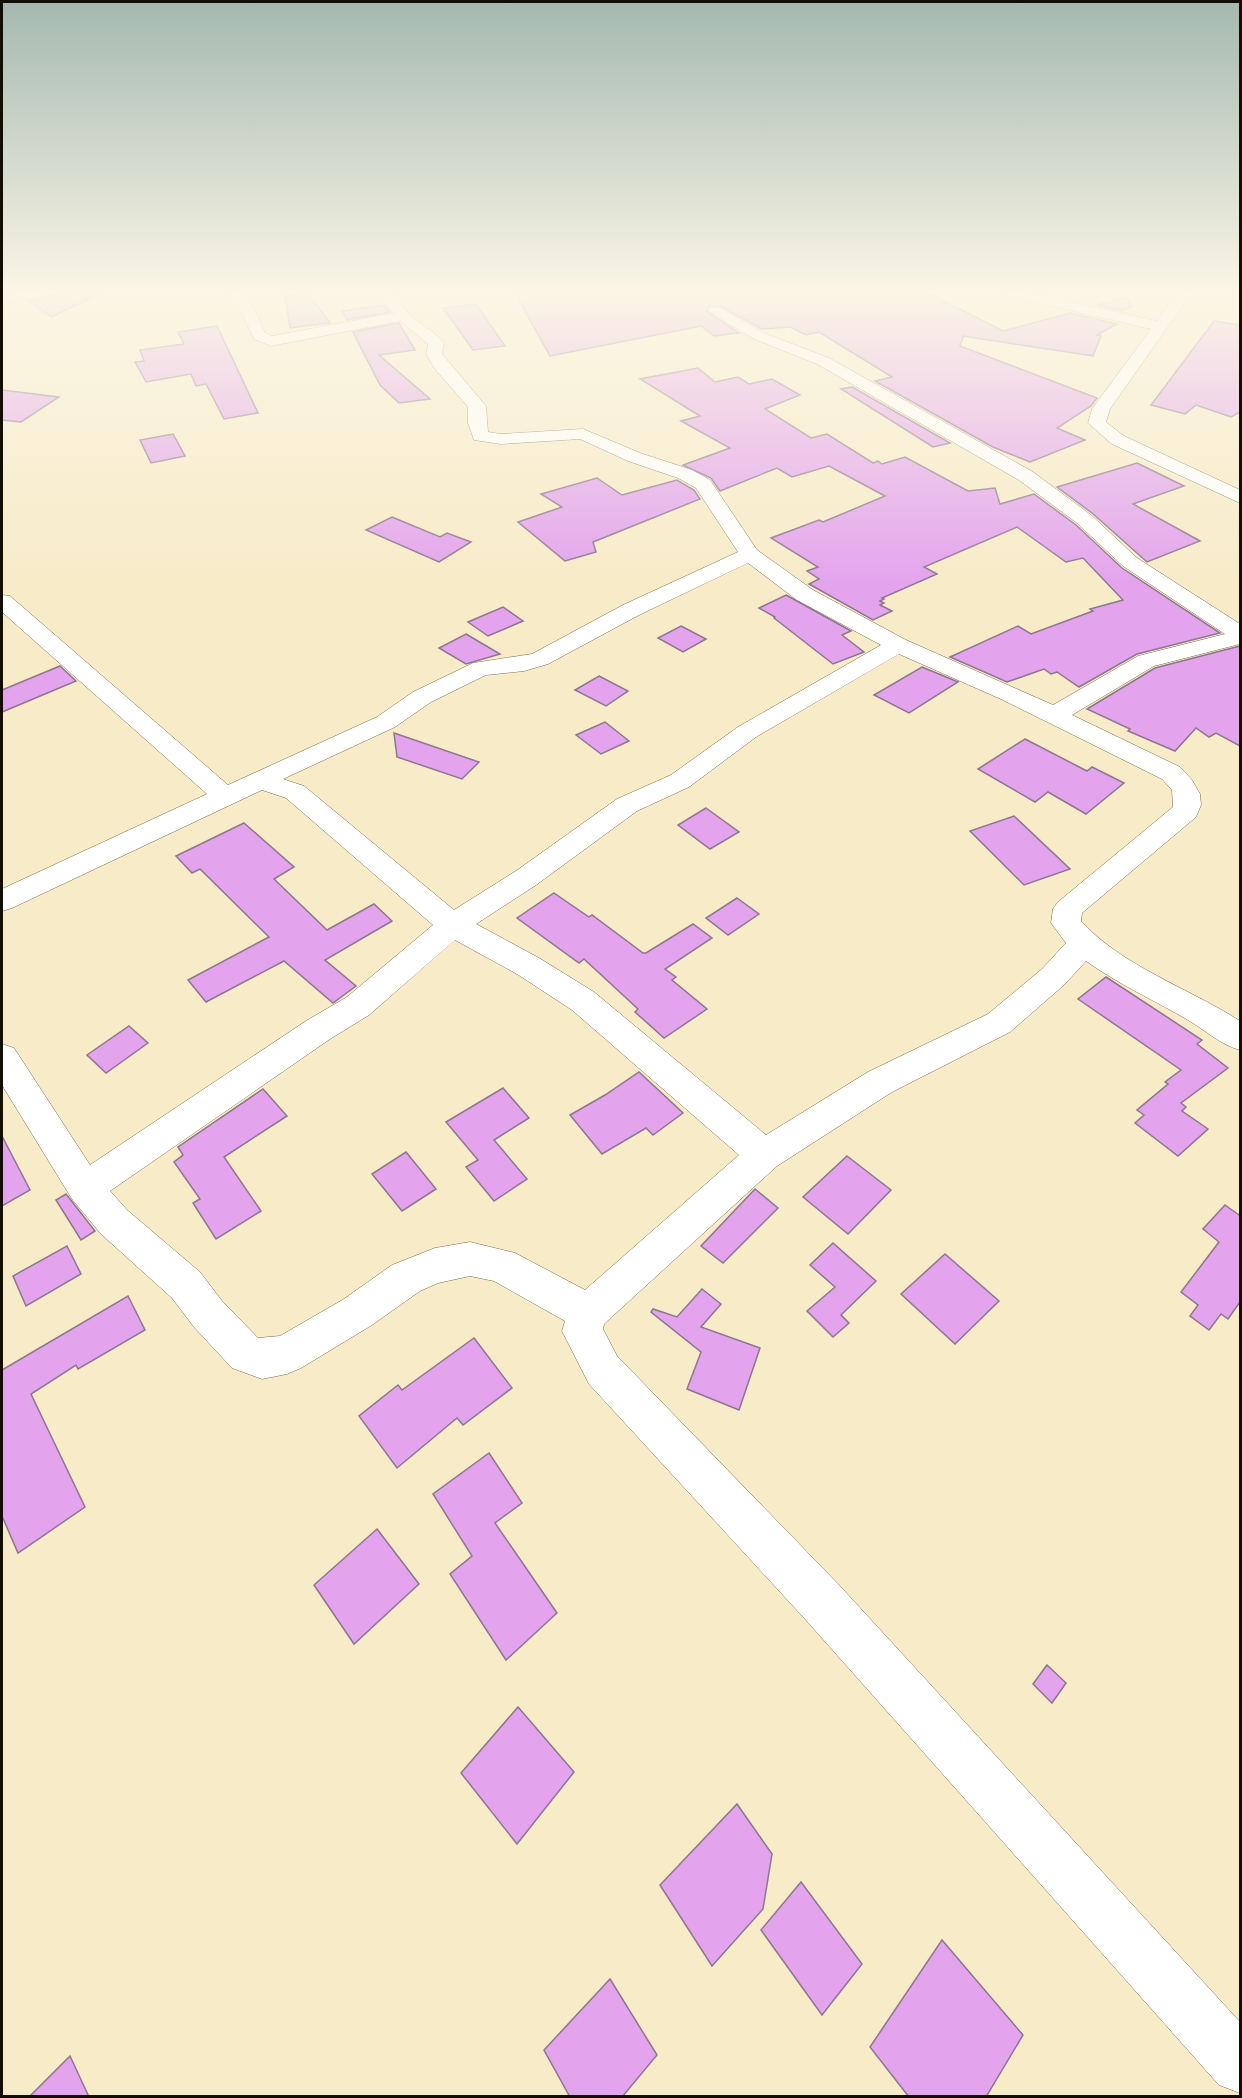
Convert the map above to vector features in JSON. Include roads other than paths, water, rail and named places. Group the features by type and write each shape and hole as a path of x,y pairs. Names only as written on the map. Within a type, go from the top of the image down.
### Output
{"street":[{"path":"461,388 477,406 480,436 501,439 583,434 634,458 685,474 703,484 750,554 806,596 898,645 1054,715 1171,773 1184,786 1189,801 1186,811 1068,909 1066,923 1084,944 1112,964 1201,1012 1240,1037"},
{"path":"870,388 1026,476 1084,519 1130,561 1240,635"},
{"path":"1116,388 1101,409 1097,423 1118,440 1240,496"},
{"path":"2,901 386,722 422,697 481,668 540,659 631,610 750,554"},
{"path":"2,601 225,796"},
{"path":"1054,715 1146,661 1240,635"},
{"path":"85,1188 308,1036 358,1006 453,925 526,878 627,805 680,781 747,732 898,645"},
{"path":"261,782 296,792 453,925 528,966 583,1001 764,1155"},
{"path":"1084,944 1053,977 999,1023 880,1082 764,1155 588,1313 582,1331 603,1370 822,1602 1240,2064"},
{"path":"2,1057 85,1188 114,1222 186,1285 208,1314 246,1354 262,1359 287,1354 358,1312 406,1278 435,1266 470,1259 501,1265 588,1313"}]}
